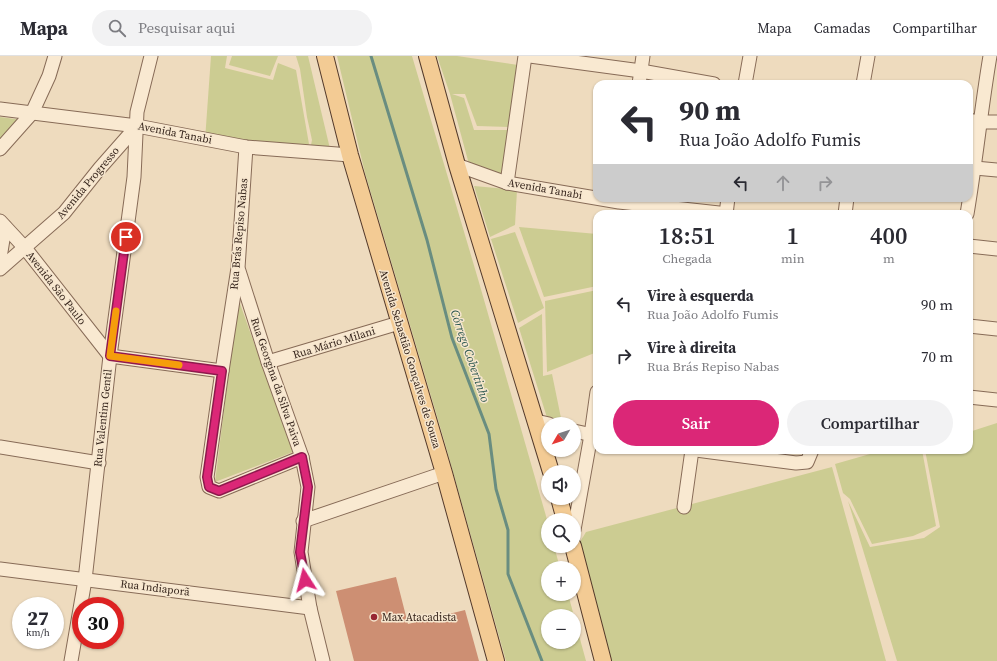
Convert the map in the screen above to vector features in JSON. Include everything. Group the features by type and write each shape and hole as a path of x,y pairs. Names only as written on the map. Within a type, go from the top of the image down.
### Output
{"main road":[{"name":"Avenida Sebastião Gonçalves de Souza","path":"325,56 350,155 444,473 496,661"},
{"path":"428,57 457,166 541,419"},
{"path":"575,553 603,661"}],"street":[{"path":"0,149 32,113 49,76 55,56"},
{"name":"Rua Valentim Gentil","path":"71,661 85,580 110,356 134,177 137,112 151,56"},
{"path":"506,183 525,56"},
{"path":"530,56 640,78 665,80"},
{"path":"640,78 643,56"},
{"path":"746,80 750,56"},
{"path":"864,80 868,56"},
{"path":"973,180 975,168 974,121 990,56"},
{"name":"Avenida Tanabi","path":"0,109 137,126 246,147 350,155"},
{"path":"974,121 997,122"},
{"name":"Avenida Progresso","path":"0,269 64,213 100,168 137,126"},
{"name":"Rua Brás Repiso Nabas","path":"246,147 238,268 207,477 209,487 219,491 302,457"},
{"name":"Avenida Tanabi","path":"457,166 506,183 593,200"},
{"path":"975,168 997,170"},
{"path":"465,191 476,177 482,175"},
{"name":"Avenida Tanabi","path":"604,202 619,205 679,210"},
{"path":"0,258 2,224"},
{"name":"Avenida São Paulo","path":"2,224 25,248 110,356"},
{"path":"973,246 997,249"},
{"name":"Rua Georgina da Silva Paiva","path":"238,268 268,362 302,457 308,487 300,552 310,608 323,661"},
{"name":"Rua Mário Milani","path":"268,362 400,323"},
{"path":"973,326 997,329"},
{"path":"110,356 222,371"},
{"path":"973,397 997,400"},
{"path":"581,432 593,436"},
{"path":"569,513 593,439"},
{"path":"0,447 98,462"},
{"path":"684,507 691,454"},
{"path":"727,454 796,463 810,456"},
{"path":"304,521 444,473"},
{"name":"Rua Indiaporã","path":"0,569 310,608"}],"green space":[{"path":"211,56 227,56 225,68 273,80 278,63 296,70 309,144 304,148 205,140"},
{"path":"232,56 278,56 270,76 229,65"},
{"path":"296,56 308,56 331,153 310,150 312,140 300,69"},
{"path":"337,56 412,56 478,279 541,499 541,505 543,505 545,513 541,513 541,553 556,553 558,561 541,561 541,601 570,601 572,609 541,609 541,649 581,649 581,643 586,661 506,661 444,440 365,173"},
{"path":"437,56 457,56 518,65 509,127 477,126 465,94 452,94 464,98 474,130 510,130 501,178 470,168 450,94"},
{"path":"0,117 22,120 0,145"},
{"path":"474,186 517,190 515,225 490,237"},
{"path":"519,227 593,234 593,287 544,297"},
{"path":"515,232 544,308 518,323 491,239"},
{"path":"593,291 593,354 547,372 545,301"},
{"path":"238,298 293,452 215,482"},
{"path":"542,314 543,376 552,374 561,417 547,417 519,328"},
{"path":"997,423 997,661 897,661 848,501 870,547 924,538 940,527 926,454 973,454 973,431"},
{"path":"870,454 923,454 936,526 913,536 872,544 850,499 843,493 835,464"},
{"path":"832,467 886,661 612,661 579,553 581,553 581,540 586,532"}],"building":[{"name":"Max Atacadista","path":"396,577 408,624 465,610 479,661 354,661 336,591"}],"waterway":[{"name":"Córrego Cobertinho","path":"371,56 427,240 452,338 489,434 496,489 508,530 508,574 542,661"}],"slow traffic":[{"path":"116,311 110,356 179,365"}],"place":[{"name":"Max Atacadista","path":"374,617"}],"route":[{"path":"126,237 110,356 222,371 207,477 209,487 219,491 302,457 308,487 300,552 305,580"}]}
